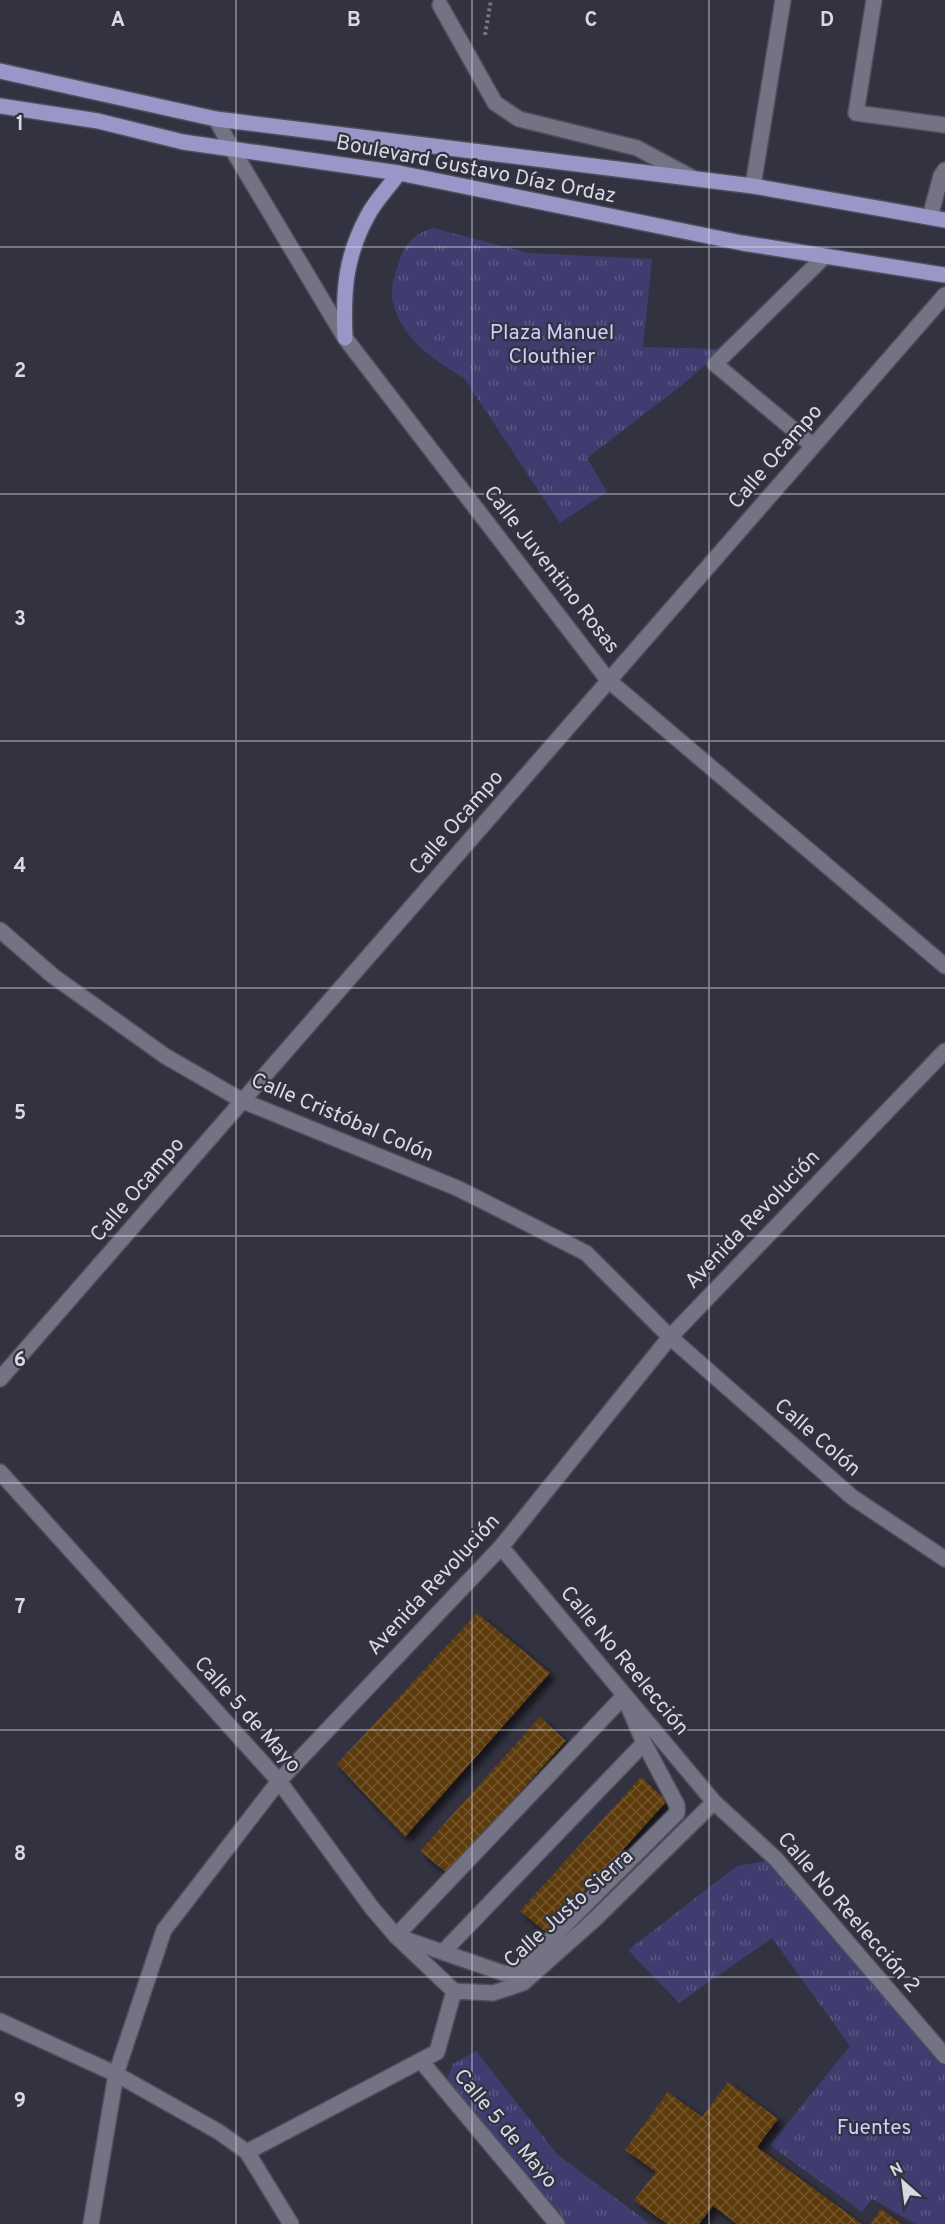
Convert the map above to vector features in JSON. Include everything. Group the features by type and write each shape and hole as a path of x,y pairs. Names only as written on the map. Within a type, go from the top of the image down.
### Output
{"main road":[{"name":"Boulevard Gustavo Díaz Ordaz","path":"0,71 216,119 753,186 937,218"},
{"name":"Boulevard Gustavo Díaz Ordaz","path":"0,106 98,121 183,142 399,173 742,243 945,275"},
{"path":"345,338 344,296 350,254 368,213 399,173"}],"street":[{"path":"753,186 783,0"},
{"path":"874,0 856,113 945,125"},
{"path":"440,5 495,103 519,119 637,148 692,178"},
{"name":"Calle Juventino Rosas","path":"216,119 345,338 608,680 945,966"},
{"path":"937,218 940,176 945,170"},
{"path":"813,446 715,364 825,256"},
{"name":"Calle Ocampo","path":"0,1379 945,295"},
{"name":"Calle Cristóbal Colón","path":"0,930 53,976 165,1056 243,1101 457,1188 586,1253 670,1337"},
{"name":"Avenida Revolución","path":"91,2224 116,2074 164,1930 279,1780 501,1547 670,1337 945,1051"},
{"name":"Calle Colón","path":"670,1337 852,1497 945,1559"},
{"name":"Calle 5 de Mayo","path":"0,1472 279,1780 372,1908 396,1936 454,1991"},
{"name":"Calle No Reelección","path":"501,1547 714,1802"},
{"path":"624,1696 644,1743 677,1804 677,1813 512,1974 503,1973 396,1936 624,1696"},
{"path":"443,1952 644,1743"},
{"name":"Calle Justo Sierra","path":"454,1991 493,1993 523,1983 594,1920 714,1802"},
{"name":"Calle No Reelección 2","path":"714,1802 776,1859 945,2056"},
{"path":"247,2152 437,2052 454,1991"},
{"path":"0,2021 116,2074 219,2132 247,2152 291,2224"},
{"name":"Calle 5 de Mayo","path":"421,2061 557,2224"}],"green space":[{"name":"Plaza Manuel Clouthier","path":"433,228 529,253 652,259 643,347 723,349 681,386 587,458 607,492 560,523 464,378 431,356 411,338 397,316 392,287 401,256 411,240"},
{"name":"Fuentes","path":"776,1859 945,2049 945,2224 916,2224 872,2199 862,2212 770,2145 850,2046 772,1938 679,2003 628,1950 737,1866"},
{"path":"476,2051 557,2154 650,2224 562,2224 446,2081 453,2064"}],"building":[{"path":"477,1613 550,1673 405,1837 337,1764"},
{"path":"540,1717 566,1741 447,1873 420,1851"},
{"path":"641,1777 667,1801 547,1933 520,1911"},
{"path":"728,2082 778,2119 757,2147 862,2224 737,2224 713,2206 699,2224 667,2224 634,2200 656,2172 625,2150 668,2092 702,2117"},
{"path":"881,2209 902,2224 870,2224"}]}
